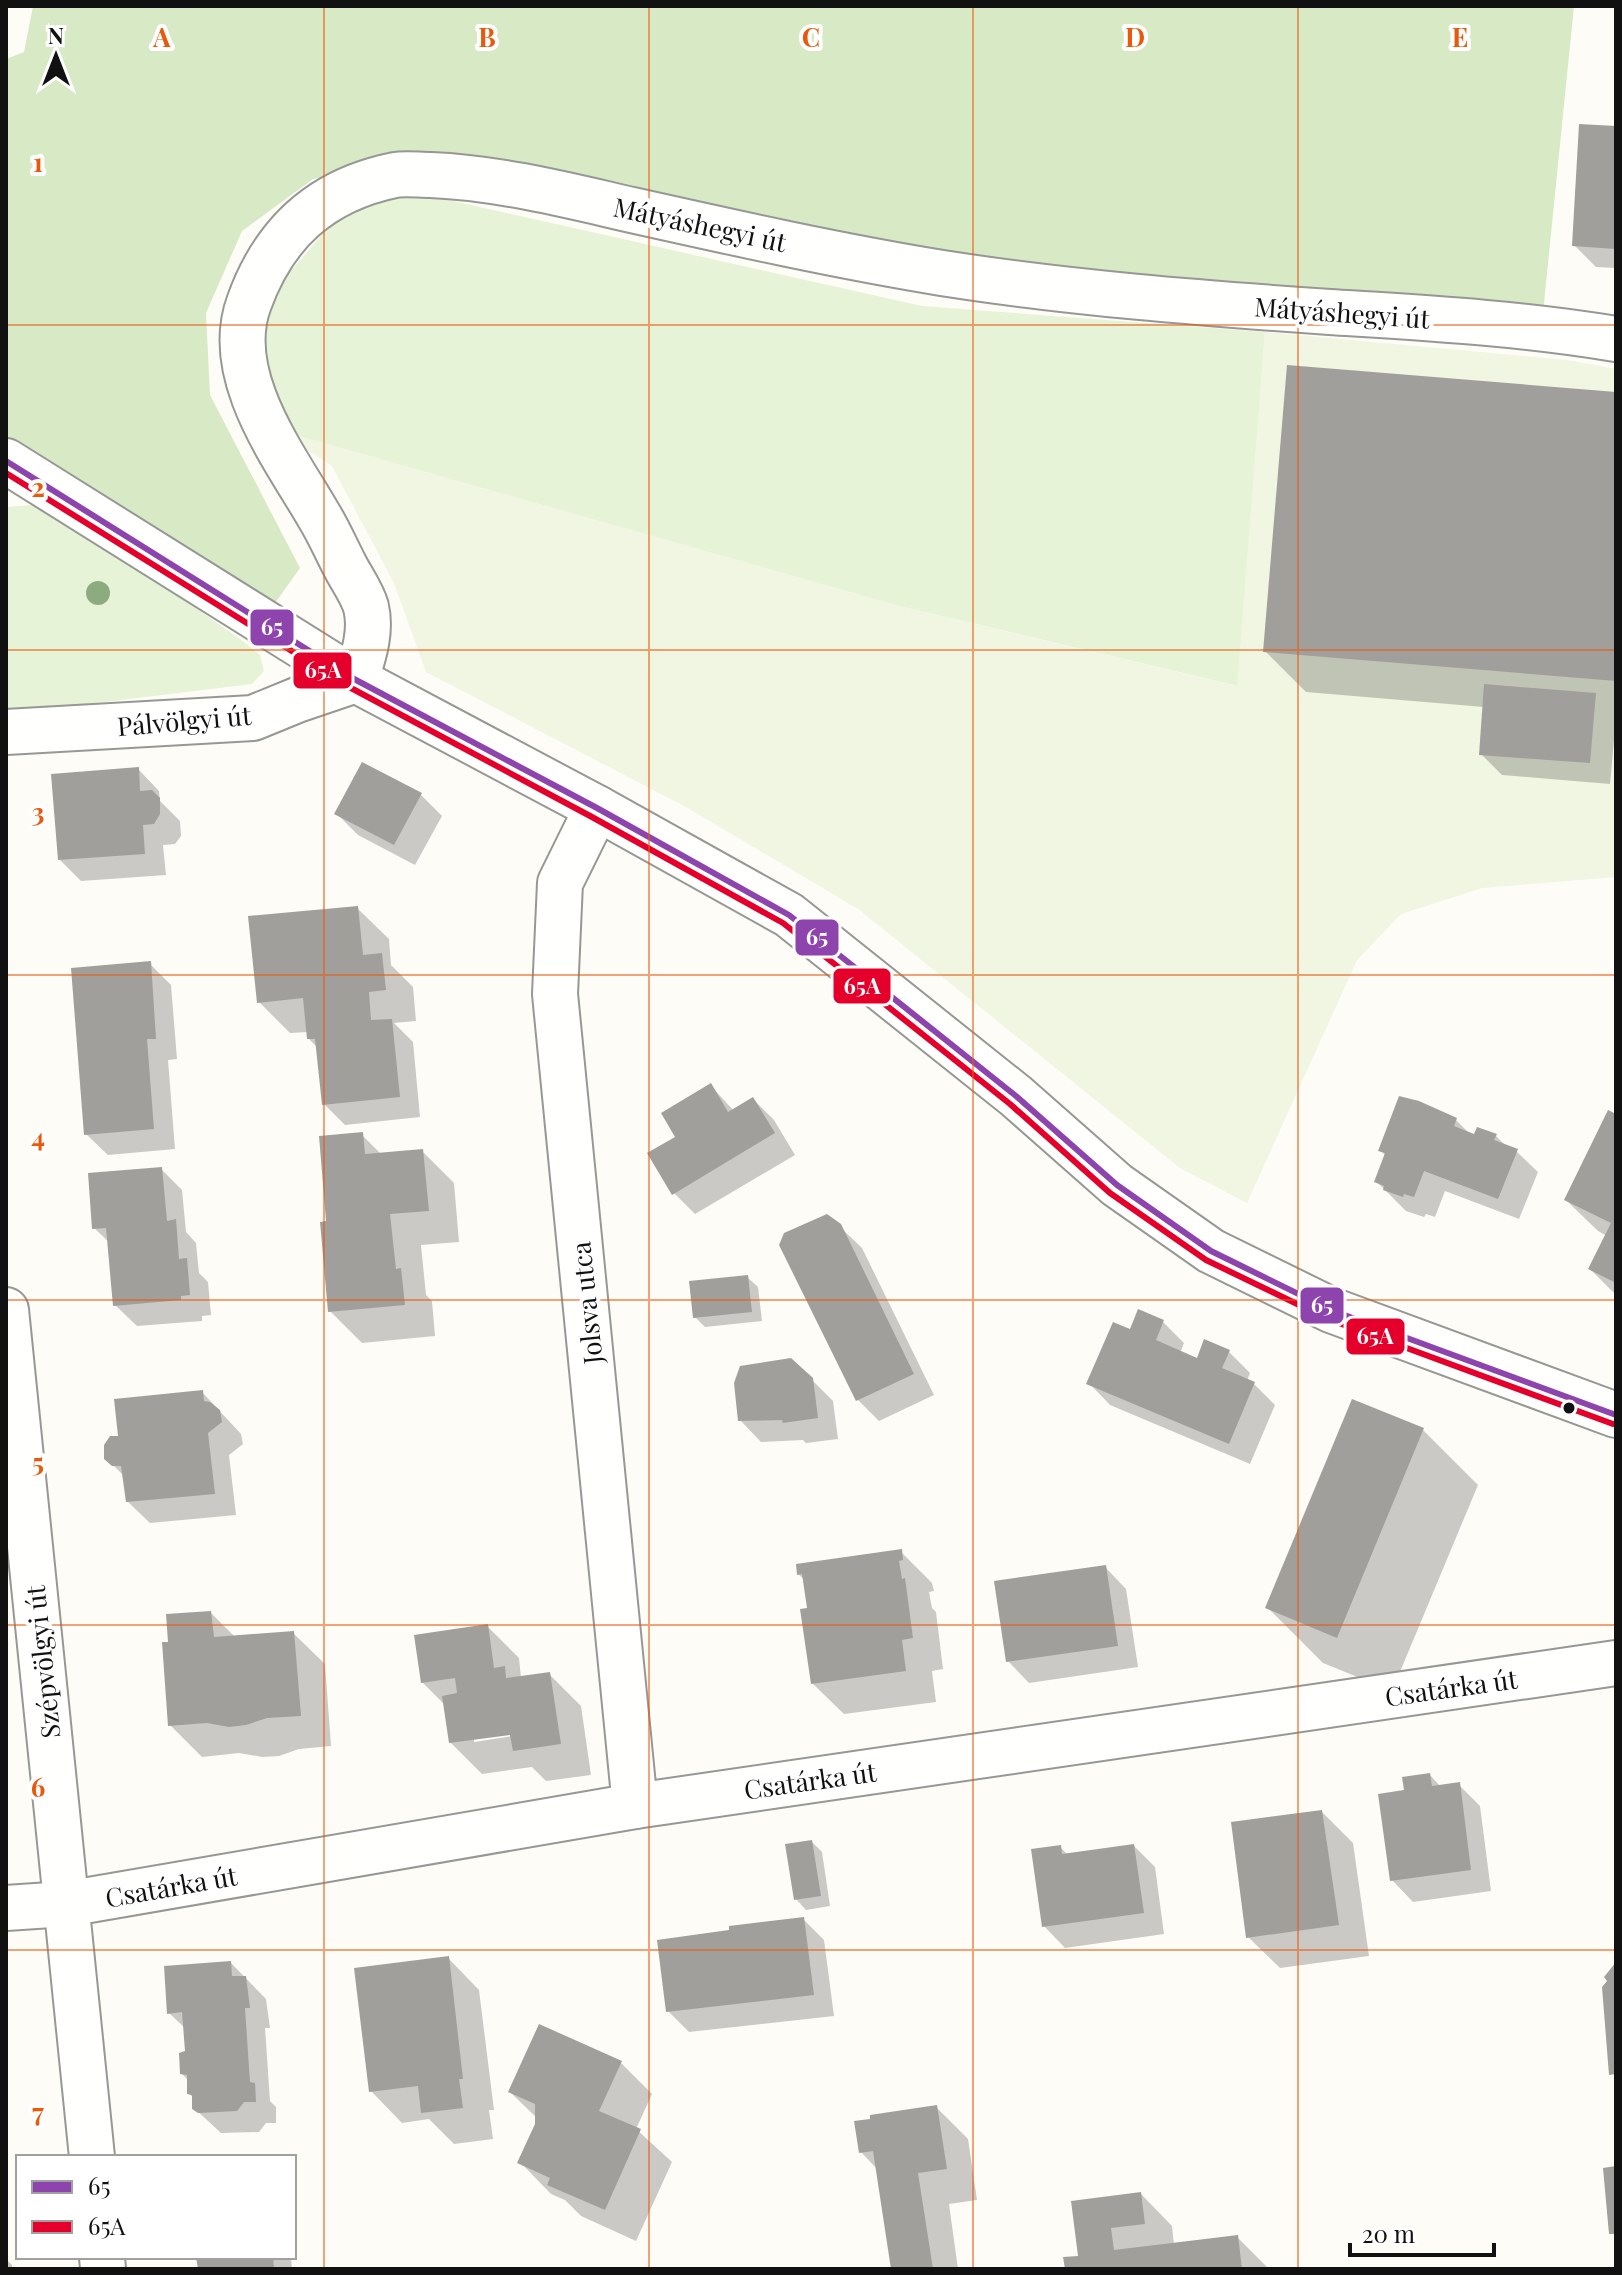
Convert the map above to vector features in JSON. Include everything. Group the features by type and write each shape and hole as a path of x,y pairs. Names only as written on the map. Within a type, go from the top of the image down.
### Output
{"street":[{"name":"Mátyáshegyi út","path":"356,680 367,643 366,607 322,521 268,432 253,394 243,353 246,310 260,273 277,245 299,222 326,201 361,185 399,174 461,176 522,185 763,238 981,278 1199,302 1496,323 1616,339"},
{"path":"6,461 356,680 597,808 789,915 1016,1096 1117,1185 1211,1251 1331,1310 1616,1415"},
{"name":"Pálvölgyi út","path":"6,732 253,718 356,680"},
{"name":"Jolsva utca","path":"597,808 560,883 555,994 635,1806"},
{"name":"Szépvölgyi út","path":"6,1310 92,2155"},
{"name":"Csatárka út","path":"6,1908 66,1904 635,1806 1616,1663"}],"green space":[{"path":"33,6 1574,6 1543,313 1073,272 909,250 428,160 313,179 242,231 206,313 210,395 300,568 273,606 6,458 6,59 24,52"},
{"path":"417,193 922,306 1265,332 1238,686 899,606 277,430 255,351 271,294 340,214"},
{"path":"1265,332 1567,360 1616,369 1616,877 1482,888 1401,914 1357,960 1247,1203 1180,1168 858,909 686,807 426,672 394,583 332,466 277,430 899,606 1237,686"},
{"path":"44,504 63,514 244,642 260,655 264,671 252,684 6,714 6,507"}],"building":[{"path":"1579,124 1616,126 1616,249 1572,246"},
{"path":"1287,365 1616,392 1616,681 1263,652"},
{"path":"1484,684 1596,693 1590,763 1479,755"},
{"path":"362,762 422,793 394,845 334,814"},
{"path":"139,767 140,791 152,790 160,798 160,814 154,824 143,825 145,854 58,860 51,774"},
{"path":"358,906 363,955 382,953 386,990 369,992 371,1020 392,1019 400,1097 322,1105 315,1039 307,1039 303,998 257,1003 248,916"},
{"path":"151,961 156,1039 147,1039 154,1129 84,1135 71,968"},
{"path":"711,1083 728,1112 753,1097 775,1133 672,1195 647,1153 675,1137 661,1113"},
{"path":"1399,1096 1419,1101 1457,1118 1454,1126 1474,1134 1477,1127 1497,1134 1494,1140 1518,1149 1498,1199 1424,1171 1414,1197 1404,1194 1403,1197 1383,1190 1384,1186 1374,1182 1385,1153 1378,1151"},
{"path":"1608,1110 1616,1114 1616,1283 1588,1269 1611,1223 1564,1200"},
{"path":"363,1132 365,1154 423,1149 429,1211 390,1214 396,1269 401,1268 405,1305 328,1312 320,1222 326,1221 319,1136"},
{"path":"162,1167 167,1221 176,1219 179,1259 187,1258 190,1295 181,1296 181,1300 113,1306 106,1228 92,1229 88,1173"},
{"path":"827,1214 841,1224 914,1374 856,1401 779,1245 784,1233"},
{"path":"748,1275 752,1312 693,1318 689,1281"},
{"path":"1138,1309 1164,1320 1156,1340 1197,1358 1204,1339 1230,1350 1222,1368 1255,1382 1229,1444 1086,1384 1113,1322 1130,1329"},
{"path":"791,1358 813,1378 818,1418 783,1423 782,1420 738,1421 734,1383 740,1366"},
{"path":"203,1390 204,1401 220,1410 222,1422 208,1433 215,1494 126,1502 121,1466 112,1466 104,1459 104,1445 110,1436 118,1436 114,1399"},
{"path":"1352,1399 1424,1428 1337,1638 1265,1608"},
{"path":"902,1549 903,1560 899,1561 902,1579 905,1578 913,1638 902,1640 906,1671 811,1684 800,1609 807,1608 802,1574 797,1575 796,1564"},
{"path":"1106,1565 1118,1646 1006,1662 994,1581"},
{"path":"211,1611 214,1637 294,1631 301,1716 267,1718 229,1727 207,1723 168,1726 162,1642 168,1642 166,1614"},
{"path":"488,1624 494,1668 505,1666 506,1678 550,1672 561,1744 513,1751 510,1735 449,1743 442,1696 457,1693 455,1678 421,1683 414,1635"},
{"path":"1430,1773 1432,1786 1460,1782 1471,1870 1390,1881 1378,1794 1404,1790 1402,1777"},
{"path":"1322,1810 1339,1925 1246,1938 1231,1822"},
{"path":"812,1840 821,1896 794,1900 785,1844"},
{"path":"1134,1844 1144,1913 1042,1927 1031,1849 1061,1845 1062,1854"},
{"path":"804,1917 814,1995 666,2012 657,1940 729,1930 729,1926"},
{"path":"449,1956 463,2079 459,2079 463,2108 421,2113 418,2086 369,2092 354,1968"},
{"path":"231,1961 232,1976 246,1976 250,2008 245,2008 250,2082 255,2083 256,2102 244,2102 237,2111 198,2113 192,2109 192,2095 187,2094 187,2075 180,2074 179,2053 185,2051 182,2012 167,2014 164,1966"},
{"path":"1616,1962 1616,2074 1609,2075 1602,1987 1607,1981 1604,1977"},
{"path":"539,2024 622,2061 599,2111 641,2129 605,2210 547,2185 550,2178 517,2163 535,2124 535,2104 508,2092"},
{"path":"937,2105 947,2169 918,2173 933,2269 891,2269 873,2151 859,2153 854,2121 870,2119 870,2115"},
{"path":"1616,2166 1616,2234 1609,2234 1603,2168"},
{"path":"1141,2192 1145,2224 1111,2228 1114,2250 1238,2235 1242,2269 1065,2269 1063,2257 1078,2256 1071,2201"},
{"path":"196,2259 273,2259 274,2269 198,2269"}],"transit line":[{"name":"65","path":"6,461 356,680 597,808 789,915 1016,1096 1117,1185 1211,1251 1331,1310 1616,1415"},
{"name":"65A","path":"6,473 351,688 783,923 1010,1104 1110,1193 1206,1260 1328,1319 1613,1424"}]}
